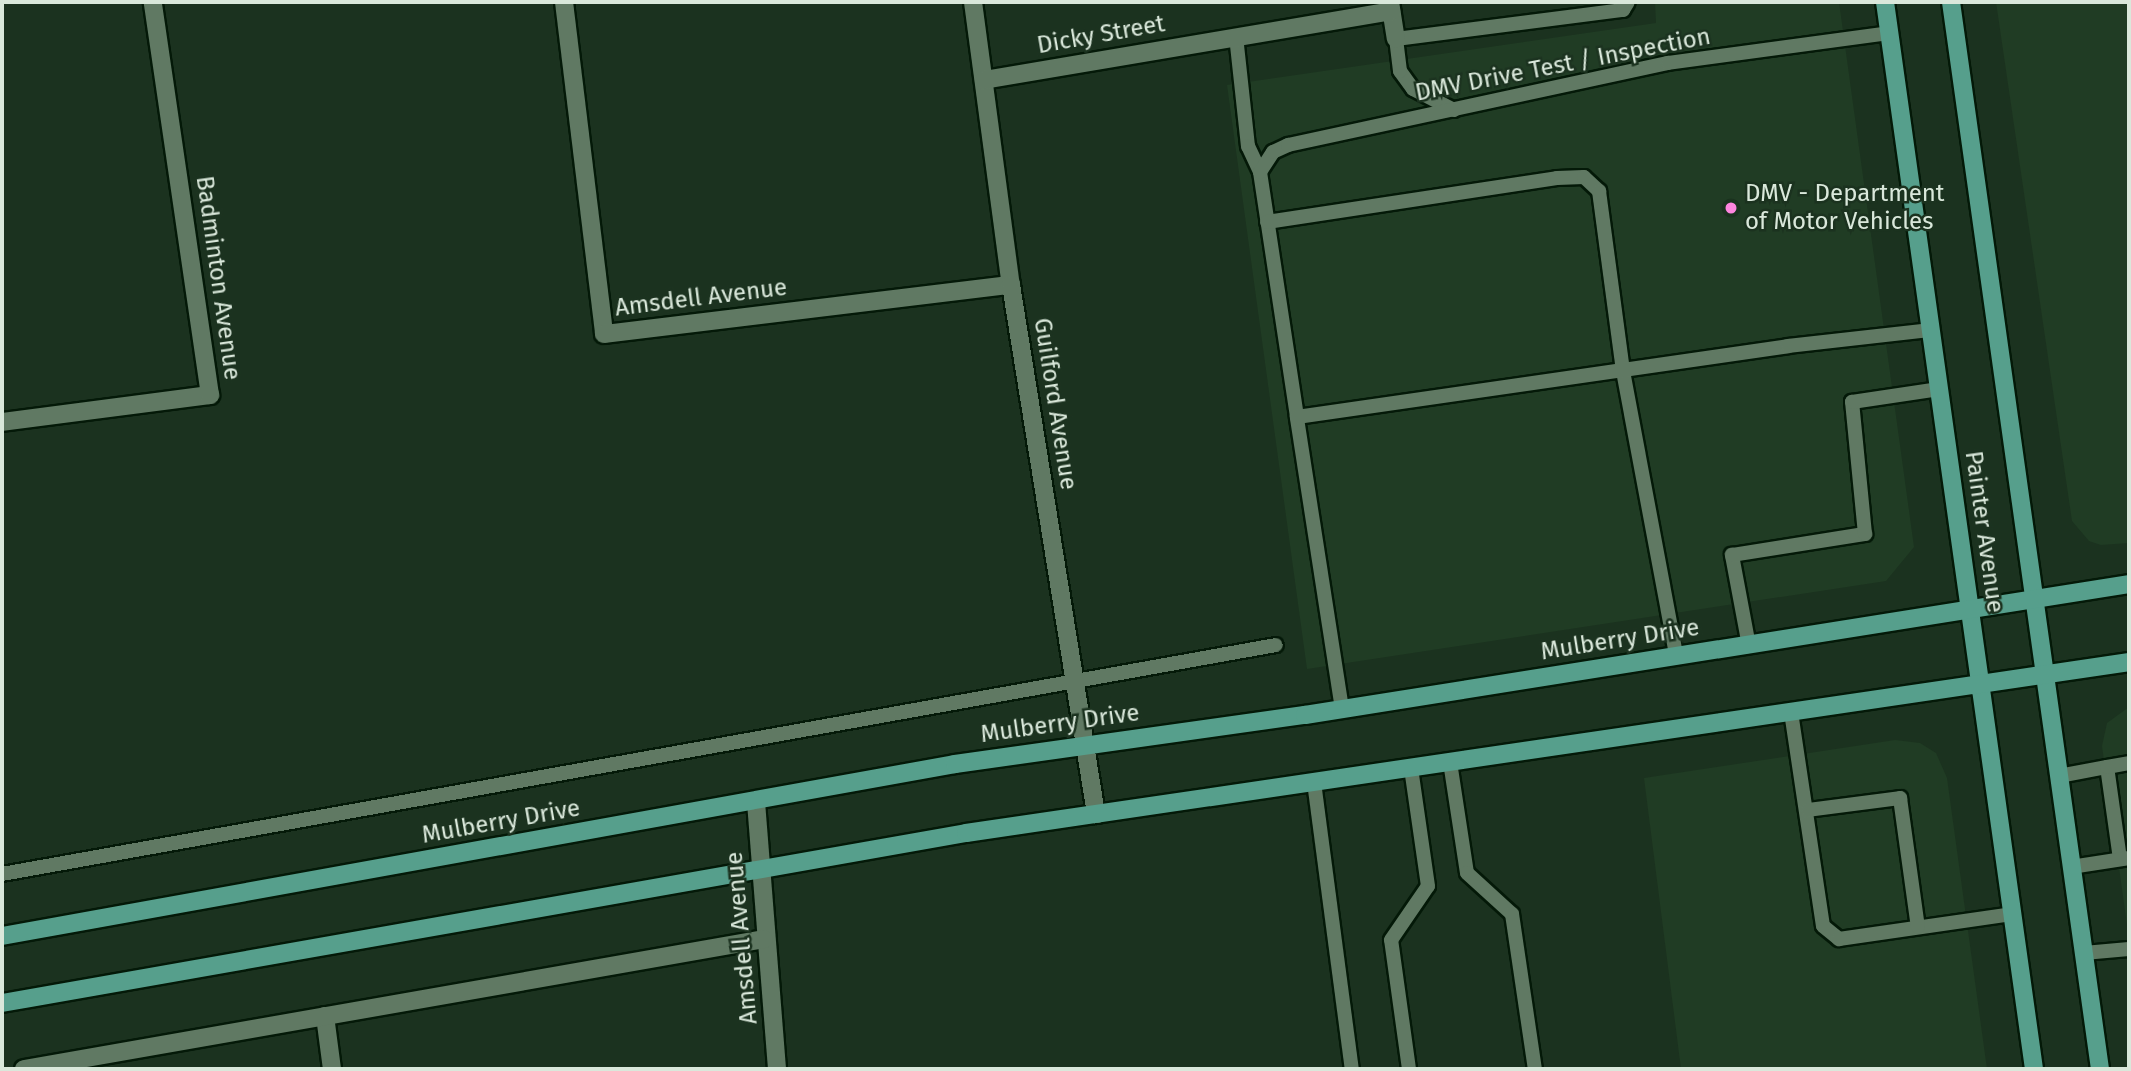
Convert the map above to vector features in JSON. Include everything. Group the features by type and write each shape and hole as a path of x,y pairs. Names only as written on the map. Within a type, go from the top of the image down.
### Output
{"main road":[{"name":"Painter Avenue","path":"1885,2 2034,1069"},
{"name":"Painter Avenue","path":"1951,2 2100,1069"},
{"name":"Mulberry Drive","path":"2,936 955,764 1342,709 1676,655 1749,646 1970,607 2129,584"},
{"path":"2,1003 1096,814 2129,662"}],"street":[{"name":"Badminton Avenue","path":"2,422 210,395 153,2"},
{"name":"Amsdell Avenue","path":"564,2 604,334 1011,285"},
{"name":"Guilford Avenue","path":"973,2 1011,285 1096,814"},
{"name":"Dicky Street","path":"984,80 1391,6"},
{"path":"1391,6 1396,39"},
{"name":"Amsdell Avenue","path":"756,802 764,939 778,1069"},
{"path":"24,1069 764,939"},
{"path":"325,1016 332,1069"}],"lane":[{"path":"1454,110 1413,89 1400,71 1396,39 1623,10 1628,2"},
{"name":"DMV Drive Test / Inspection","path":"1260,172 1273,152 1288,145 1668,63 1889,33"},
{"path":"1236,36 1248,146 1260,172 1342,709"},
{"path":"1267,222 1584,177 1599,191 1623,371 1676,655"},
{"path":"1297,417 1931,330"},
{"path":"1749,646 1732,555 1865,534 1852,402 1939,389"},
{"path":"2,874 1276,645"},
{"path":"1791,712 1824,926 1839,939 2012,914"},
{"path":"1450,762 1467,873 1512,914 1535,1069"},
{"path":"2059,776 2129,763"},
{"path":"2071,867 2125,859 2107,767"},
{"path":"1409,1069 1391,940 1428,886 1411,768"},
{"path":"1314,782 1352,1069"},
{"path":"1808,810 1900,798 1918,927"},
{"path":"2084,953 2129,948"}],"shaded area":[{"path":"1655,2 1839,2 1914,547 1886,581 1307,669 1227,85 1656,23"},
{"path":"1996,2 2129,2 2129,543 2101,545 2089,541 2072,521"},
{"path":"2129,707 2129,939 2102,746 2107,723"},
{"path":"1895,740 1920,743 1936,753 1947,778 1987,1069 1681,1069 1644,778"}],"place":[{"name":"DMV - Department of Motor Vehicles","path":"1731,208"}]}
